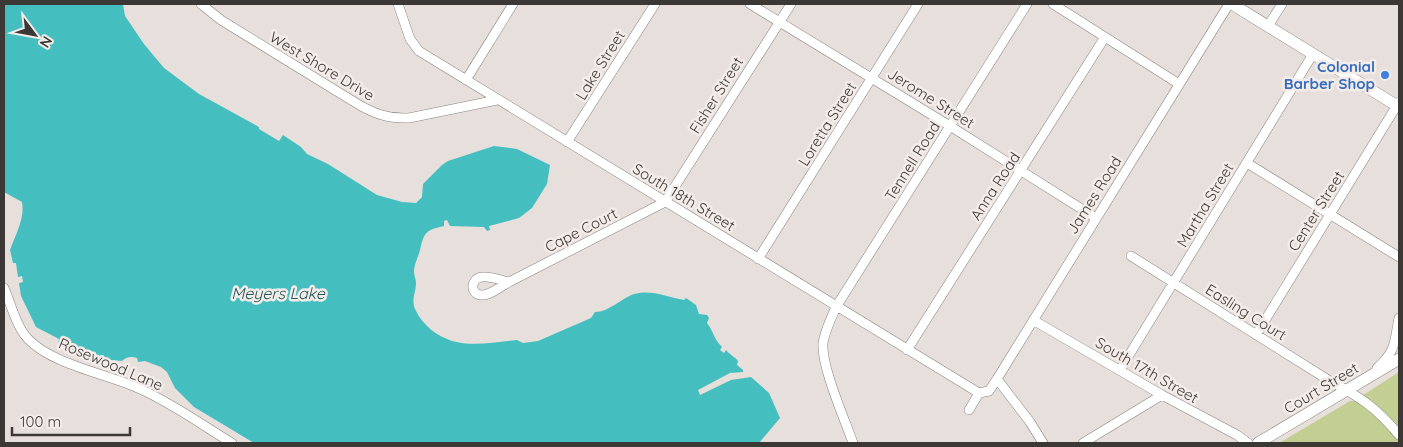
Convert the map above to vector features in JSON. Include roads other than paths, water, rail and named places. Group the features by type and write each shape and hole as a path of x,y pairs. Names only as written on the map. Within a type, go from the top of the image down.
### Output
{"main road":[{"path":"1231,4 1398,105"},
{"name":"Court Street","path":"1258,443 1399,359"}],"street":[{"name":"West Shore Drive","path":"201,4 221,20 376,114 409,118 497,100"},
{"name":"South 18th Street","path":"398,4 414,46 425,55 979,394"},
{"path":"466,80 513,4"},
{"name":"Lake Street","path":"567,142 655,4"},
{"name":"Jerome Street","path":"750,4 1096,218"},
{"name":"Fisher Street","path":"665,202 791,4"},
{"name":"Loretta Street","path":"758,259 918,4"},
{"name":"Tennell Road","path":"836,307 1027,4"},
{"path":"1053,4 1179,84"},
{"name":"James Road","path":"969,410 979,394 989,391 997,379 1179,84 1231,4"},
{"path":"1268,26 1282,4"},
{"name":"Anna Road","path":"907,350 1105,37"},
{"name":"Martha Street","path":"1120,370 1313,54"},
{"name":"Center Street","path":"1256,335 1398,105"},
{"path":"1247,163 1399,257"},
{"name":"Cape Court","path":"509,282 665,202"},
{"name":"Easling Court","path":"1131,256 1376,409 1399,435"},
{"name":"Rosewood Lane","path":"4,288 23,332 36,345 73,365 151,394 232,443"},
{"path":"836,307 823,342 824,356 826,368 853,443"},
{"path":"1362,381 1381,365 1391,353 1395,344 1399,318"},
{"name":"South 17th Street","path":"1033,320 1248,443"},
{"path":"997,379 1030,422 1043,443"},
{"path":"1083,443 1162,394"}],"water":[{"name":"Meyers Lake","path":"4,4 123,4 125,16 144,44 164,68 199,94 259,127 259,129 279,141 283,135 301,147 307,154 328,164 377,195 402,202 416,203 422,197 423,184 442,165 448,161 494,146 517,149 550,165 547,184 532,208 519,218 489,226 490,230 487,231 484,227 450,226 447,220 444,221 444,226 426,233 415,266 416,283 413,302 418,315 426,325 441,336 460,343 484,344 517,340 523,343 538,341 591,318 595,312 610,308 634,294 646,292 684,300 686,298 696,305 699,314 707,315 709,318 707,323 722,347 720,350 724,353 726,350 738,361 737,365 743,370 743,372 730,373 698,390 700,395 731,380 751,377 769,393 780,418 759,443 254,443 194,407 175,388 167,372 161,367 145,361 138,362 135,357 122,361 89,356 58,343 59,339 36,327 21,296 19,283 23,282 22,276 18,277 16,263 13,263 10,250 19,226 23,208 22,202 4,192"}],"place":[{"name":"Colonial Barber Shop","path":"1385,75"}]}
